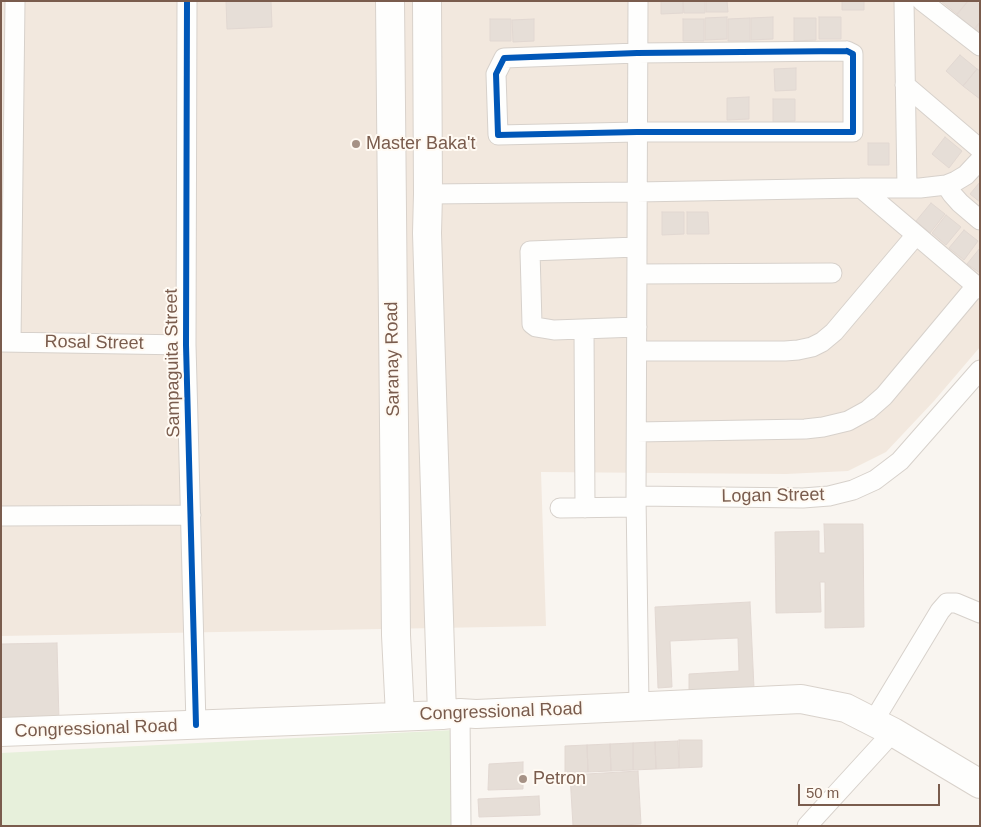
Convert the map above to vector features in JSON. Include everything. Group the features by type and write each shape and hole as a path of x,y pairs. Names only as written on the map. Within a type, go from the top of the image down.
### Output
{"street":[{"path":"6,342 15,1"},
{"name":"Sampaguita Street","path":"187,1 186,345 196,725"},
{"name":"Saranay Road","path":"390,1 396,635 400,716"},
{"name":"Saranay Road","path":"428,1 427,233 440,633 451,714"},
{"path":"638,1 636,502 639,706"},
{"path":"904,1 907,188"},
{"path":"922,1 980,46"},
{"path":"847,51 853,54 853,132 637,132 498,136 496,74 504,58 637,53 847,51"},
{"path":"906,85 980,149"},
{"path":"428,194 946,186 966,174 980,160"},
{"path":"946,186 960,203 980,220"},
{"path":"637,432 805,429 823,427 848,420 868,410 884,396 978,288 861,188"},
{"path":"637,351 798,350 812,347 822,342 834,332 916,235"},
{"path":"637,247 530,251 532,324 536,327 554,330 637,327"},
{"path":"637,274 832,273"},
{"path":"584,329 585,508"},
{"name":"Rosal Street","path":"6,342 186,345"},
{"name":"Logan Street","path":"560,508 585,508 636,502 803,498 829,496 853,490 875,480 900,461 980,370"},
{"path":"1,516 191,515"},
{"path":"807,826 883,727 940,611 947,603 956,603 980,613"},
{"path":"396,635 440,633"},
{"name":"Congressional Road","path":"1,732 476,714 801,699 846,708 883,727 980,784"},
{"path":"451,714 461,826"}],"shaded area":[{"path":"1,1 980,1 980,347 934,401 886,452 848,471 786,474 541,472 546,626 1,636"}],"green space":[{"path":"454,730 456,826 1,826 1,753"}],"building":[{"path":"226,1 271,1 272,27 227,29"},
{"path":"661,1 683,1 683,13 661,14"},
{"path":"683,1 705,1 705,13 684,13"},
{"path":"706,1 727,1 728,12 706,12"},
{"path":"842,1 864,1 864,10 842,10"},
{"path":"941,1 968,1 957,14"},
{"path":"968,1 975,1 980,5 980,22 974,29 957,15"},
{"path":"727,17 727,39 705,40 705,18"},
{"path":"773,17 773,39 751,40 751,18"},
{"path":"819,17 841,17 841,39 819,39"},
{"path":"750,18 750,41 728,41 728,19"},
{"path":"794,18 816,18 816,40 794,41"},
{"path":"490,19 511,19 511,41 490,41"},
{"path":"534,19 534,41 513,42 512,20"},
{"path":"683,19 704,19 704,41 683,41"},
{"path":"980,23 980,33 975,29"},
{"path":"960,55 977,69 963,86 946,71"},
{"path":"796,68 796,90 775,91 774,69"},
{"path":"977,69 980,71 980,99 963,86"},
{"path":"749,97 749,119 727,120 727,98"},
{"path":"773,99 795,99 795,121 773,122"},
{"path":"945,137 962,151 949,168 932,154"},
{"path":"868,143 889,143 889,165 868,165"},
{"path":"980,182 980,202 970,194"},
{"path":"931,203 945,214 930,233 916,221"},
{"path":"662,212 684,212 684,234 662,235"},
{"path":"687,212 708,212 709,234 687,234"},
{"path":"946,215 961,227 946,245 932,233"},
{"path":"964,230 978,241 964,260 949,248"},
{"path":"980,248 980,273 967,264"},
{"path":"824,524 863,524 864,627 825,628 825,582 820,582 821,612 776,613 775,532 819,531 819,553 825,553"},
{"path":"750,602 754,688 689,691 689,674 739,671 738,638 670,641 672,687 658,688 655,607"},
{"path":"57,643 59,721 1,724 1,644"},
{"path":"679,740 702,740 702,767 679,768"},
{"path":"678,741 679,768 656,769 655,742"},
{"path":"655,742 656,769 633,770 633,743"},
{"path":"633,743 633,770 611,771 610,744"},
{"path":"610,744 611,771 588,772 587,745"},
{"path":"587,745 588,772 565,772 565,746"},
{"path":"523,762 523,789 488,790 489,764"},
{"path":"638,771 641,824 573,826 570,775"},
{"path":"539,796 540,815 479,817 478,799"}],"cycle path":[{"path":"187,1 186,345 196,725"},
{"path":"847,51 853,54 853,132 637,132 498,135 496,74 504,58 637,53 847,51"}],"place":[{"name":"Master Baka't","path":"356,144"},
{"name":"Petron","path":"523,779"}]}
